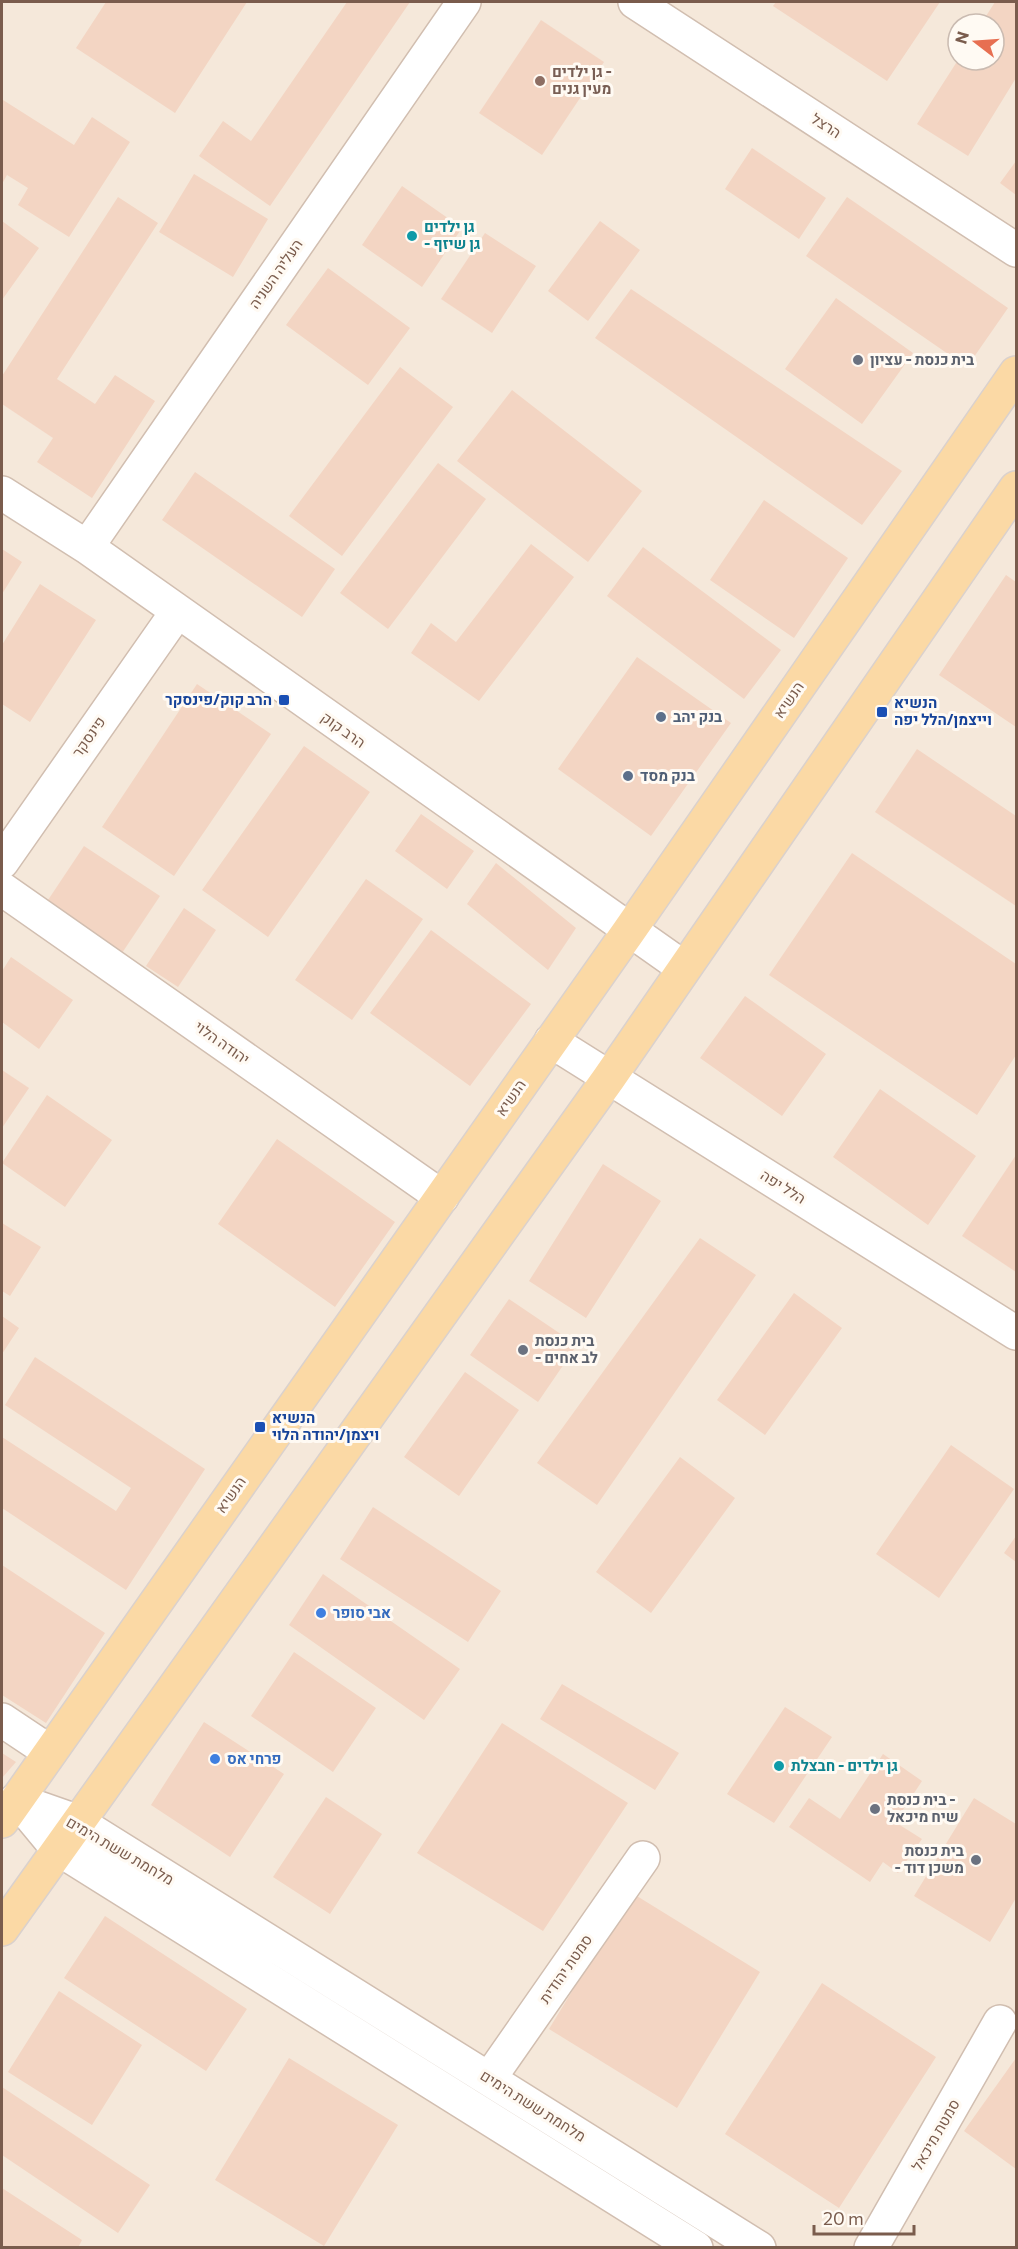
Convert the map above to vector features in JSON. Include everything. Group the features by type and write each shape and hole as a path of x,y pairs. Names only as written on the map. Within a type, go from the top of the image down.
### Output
{"main road":[{"name":"הנשיא","path":"9,1811 629,931 1017,373"},
{"path":"2,1929 76,1821 609,1078 1017,488"}],"street":[{"name":"העליה השניה","path":"87,548 464,2"},
{"name":"הרצל","path":"635,2 1017,250"},
{"name":"הרב קוק","path":"2,493 87,548 684,968"},
{"name":"פינסקר","path":"2,862 177,612"},
{"name":"יהודה הלוי","path":"2,889 441,1197"},
{"name":"הלל יפה","path":"551,1041 1017,1333"},
{"path":"2,1720 50,1752"},
{"name":"מלחמת ששת הימים","path":"9,1811 76,1821 759,2247"},
{"name":"מלחמת ששת הימים","path":"9,1811 57,1848 696,2247"},
{"name":"סמטת יהודית","path":"489,2079 644,1858"},
{"name":"סמטת מיכאל","path":"871,2247 1000,2022"}],"shaded area":[{"path":"2,2 1016,2 1016,2247 2,2247"}],"building":[{"path":"106,2 247,2 175,113 76,48"},
{"path":"347,2 410,2 270,206 199,156 223,121 251,141"},
{"path":"776,2 940,2 887,81 773,6"},
{"path":"995,2 1016,2 1016,78 968,156 917,124 950,72 1006,72 1006,12 989,12"},
{"path":"541,20 604,62 542,155 479,113"},
{"path":"3,100 74,145 92,117 130,142 69,237 18,205 28,188 7,175 2,184"},
{"path":"752,148 826,198 799,239 725,189"},
{"path":"1016,161 1016,195 1000,183"},
{"path":"194,174 268,219 233,277 159,232"},
{"name":"גן ילדים - גן שיזף","path":"402,186 462,228 422,287 362,245"},
{"path":"118,197 158,223 57,379 95,404 115,375 155,401 92,498 37,462 53,438 2,404 2,376"},
{"path":"847,197 1008,308 967,367 806,256"},
{"path":"2,221 39,248 2,300"},
{"path":"600,221 640,250 588,321 548,291"},
{"path":"485,233 536,266 492,333 441,299"},
{"path":"328,268 410,328 368,385 286,325"},
{"path":"631,289 902,471 862,525 595,338"},
{"path":"836,298 913,353 862,424 785,369"},
{"path":"400,367 453,407 342,556 289,516"},
{"path":"512,390 642,491 588,562 457,461"},
{"path":"438,463 486,499 388,629 340,593"},
{"path":"195,472 335,569 302,617 162,520"},
{"path":"764,500 848,558 794,638 710,580"},
{"path":"531,544 574,577 479,701 411,653 431,623 456,642"},
{"path":"643,547 781,650 744,699 607,596"},
{"path":"2,549 22,562 2,594"},
{"path":"1006,575 1016,582 1016,727 939,675"},
{"path":"40,584 96,620 30,722 2,704 2,645"},
{"path":"637,657 731,723 651,836 558,769"},
{"path":"197,684 271,734 174,876 102,827"},
{"path":"304,746 370,792 268,937 202,890"},
{"path":"917,749 1016,816 1016,906 875,812"},
{"path":"421,814 474,851 447,889 395,851"},
{"path":"84,846 160,896 122,953 46,903"},
{"path":"852,853 1016,964 1016,1055 977,1115 769,975"},
{"path":"496,863 576,928 548,970 467,904"},
{"path":"366,879 423,919 352,1020 295,980"},
{"path":"184,908 216,930 178,987 146,966"},
{"path":"431,930 531,1004 470,1086 370,1013"},
{"path":"11,957 73,1000 39,1049 2,1022 2,971"},
{"path":"745,996 826,1054 782,1116 700,1058"},
{"path":"2,1070 29,1088 2,1128"},
{"path":"880,1089 976,1156 928,1225 833,1157"},
{"path":"47,1095 112,1140 65,1207 2,1163"},
{"path":"277,1139 395,1222 335,1307 218,1224"},
{"path":"1016,1155 1016,1272 962,1236"},
{"path":"603,1164 661,1201 586,1318 529,1281"},
{"path":"2,1223 41,1247 10,1296 2,1291"},
{"path":"700,1238 756,1275 597,1505 537,1463"},
{"path":"794,1293 842,1328 765,1435 717,1400"},
{"name":"בית כנסת - לב אחים","path":"509,1299 577,1345 538,1402 470,1355"},
{"path":"2,1316 19,1328 2,1354"},
{"path":"35,1357 205,1469 126,1590 2,1508 2,1437 116,1511 131,1488 5,1405"},
{"path":"465,1372 519,1410 459,1496 404,1457"},
{"path":"951,1445 1014,1489 939,1598 876,1554"},
{"path":"680,1457 735,1498 651,1613 596,1572"},
{"path":"373,1507 501,1591 468,1642 340,1559"},
{"path":"1016,1536 1016,1562 1004,1553"},
{"path":"2,1565 105,1633 46,1723 2,1695"},
{"path":"323,1574 460,1669 424,1720 289,1625"},
{"path":"294,1652 376,1708 333,1772 251,1716"},
{"path":"562,1684 679,1753 655,1790 540,1719"},
{"name":"גן ילדים - חבצלת","path":"785,1707 832,1737 774,1823 727,1794"},
{"path":"204,1722 284,1774 230,1857 151,1805"},
{"path":"502,1723 628,1803 543,1931 417,1853"},
{"path":"2,1753 16,1762 2,1778"},
{"name":"בית כנסת - שיח מיכאל","path":"883,1754 922,1781 895,1822 922,1839 898,1873 883,1862 870,1882 789,1827 809,1798 840,1819"},
{"path":"326,1797 382,1834 330,1914 273,1877"},
{"name":"בית כנסת - משכן דוד","path":"974,1798 1016,1824 1016,1898 990,1942 914,1896"},
{"path":"632,1893 760,1972 677,2108 549,2029"},
{"path":"105,1916 247,2009 206,2071 64,1978"},
{"path":"822,1983 936,2057 839,2208 725,2134"},
{"path":"59,1991 142,2045 92,2125 8,2072"},
{"path":"289,2058 398,2125 324,2246 215,2180"},
{"path":"1016,2058 1016,2169 964,2131"},
{"path":"2,2087 150,2185 118,2233 2,2155"},
{"path":"2,2188 82,2240 78,2248 2,2248"}],"place":[{"name":"גן ילדים - מעין גנים","path":"540,81"},
{"name":"גן ילדים - גן שיזף","path":"412,236"},
{"name":"בית כנסת - עציון","path":"858,360"},
{"name":"הרב קוק/פינסקר","path":"284,700"},
{"name":"הנשיא וייצמן/הלל יפה","path":"882,712"},
{"name":"בנק יהב","path":"661,717"},
{"name":"בנק מסד","path":"628,776"},
{"name":"בית כנסת - לב אחים","path":"523,1350"},
{"name":"הנשיא ויצמן/יהודה הלוי","path":"260,1427"},
{"name":"אבי סופר","path":"321,1613"},
{"name":"פרחי אס","path":"215,1759"},
{"name":"גן ילדים - חבצלת","path":"779,1766"},
{"name":"בית כנסת - שיח מיכאל","path":"875,1809"},
{"name":"בית כנסת - משכן דוד","path":"976,1860"}]}
